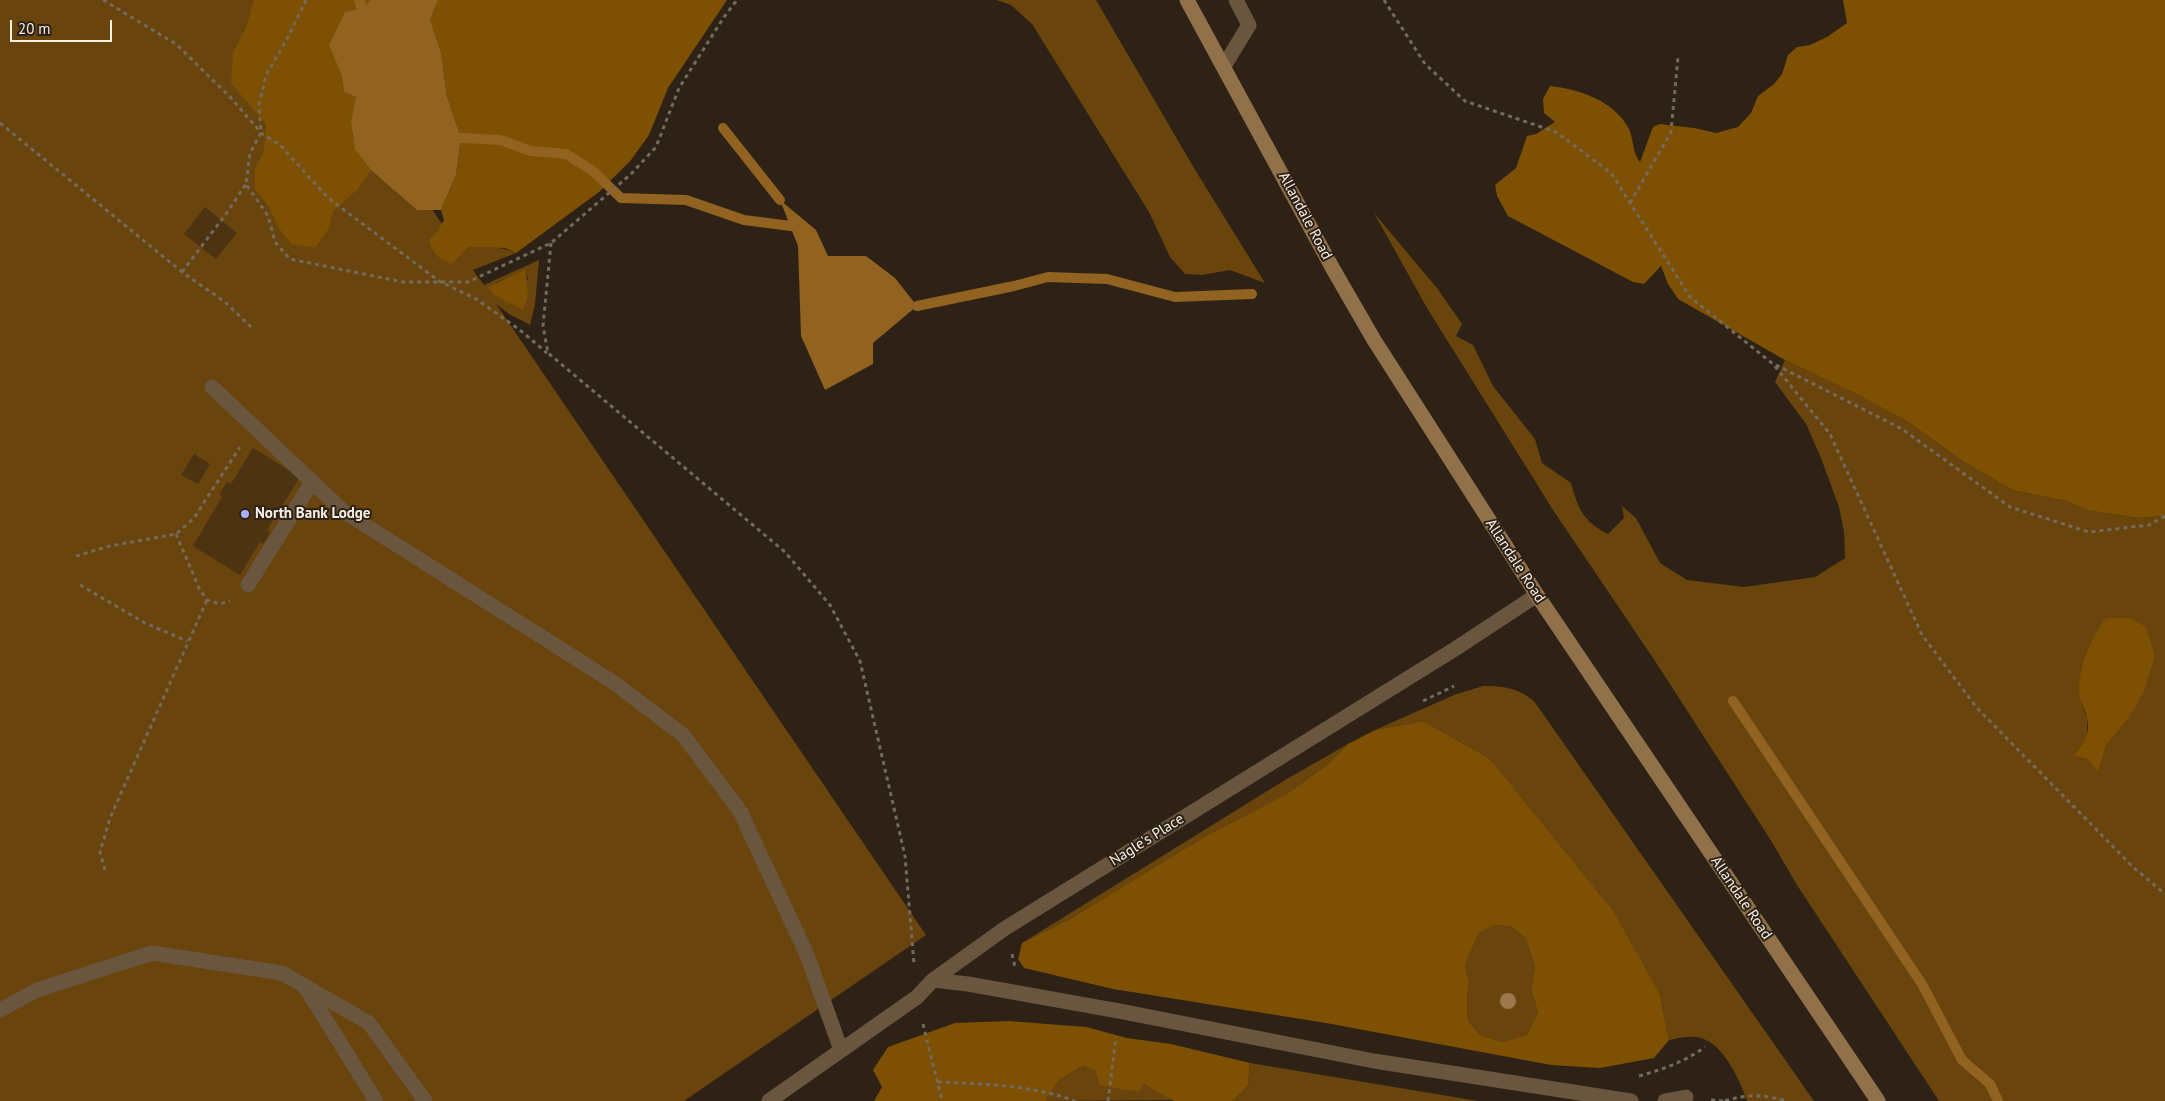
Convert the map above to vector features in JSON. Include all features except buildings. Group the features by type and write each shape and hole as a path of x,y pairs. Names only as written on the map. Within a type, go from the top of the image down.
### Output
{"main road":[{"name":"Allandale Road","path":"1188,0 1333,269 1374,340 1537,595 1878,1101"}],"street":[{"path":"1224,66 1249,25 1236,0"},
{"path":"212,387 343,511 613,682 683,735 740,811 807,955 841,1050"},
{"path":"248,585 312,482"},
{"name":"Nagle's Place","path":"769,1101 917,997 933,980 1004,929 1455,649 1537,595"},
{"path":"0,1010 37,990 152,953 282,973 369,1023 426,1101"},
{"path":"933,980 968,984 1100,1008 1374,1061 1631,1101"},
{"path":"306,986 376,1101"},
{"path":"1665,1101 1686,1097"}],"path":[{"path":"103,0 176,44 232,99 261,133 280,145 328,198 439,281 476,299 520,330 548,353 785,552 830,604 860,661 905,856 917,997 942,1101"},
{"path":"182,272 246,184 250,153 261,133 259,105 266,75 287,39 306,0"},
{"path":"246,184 268,216 274,242 290,259 403,282 468,282 551,243 620,184 656,147 679,88 737,0"},
{"path":"1384,0 1425,64 1465,101 1556,132 1611,173 1690,297 1773,364 1830,434 1922,635 1978,708 2133,867 2165,894"},
{"path":"1630,203 1671,132 1678,57"},
{"path":"0,123 182,272 225,302 252,328"},
{"path":"548,353 543,326 551,243"},
{"path":"1773,364 1902,429 2010,507 2089,532 2150,525 2165,516"},
{"path":"76,556 110,546 176,534 194,518 253,426"},
{"path":"176,534 206,600 220,604 239,598 248,585"},
{"path":"80,585 145,623 188,641"},
{"path":"105,870 100,852 110,818 206,600"},
{"path":"1419,703 1454,686"},
{"path":"1013,948 1012,957 1018,970"},
{"path":"1108,1101 1116,1036"},
{"path":"1630,1076 1638,1076 1669,1068 1688,1059 1705,1047"},
{"path":"938,1082 996,1085 1056,1094 1075,1101"},
{"path":"1725,1101 1743,1095 1768,1095 1786,1101"}],"shaded area":[{"path":"0,0 464,0 411,179 462,253 469,247 481,247 499,248 516,253 473,270 484,285 539,260 535,305 530,325 509,314 496,304 926,935 684,1101 0,1101","holes":["526,270 528,280 495,283"]},
{"path":"254,0 371,0 362,8 345,12 329,45 342,76 344,92 356,97 352,119 353,136 358,151 371,170 358,189 333,211 329,228 315,248 291,244 279,228 269,207 255,189 255,170 264,151 266,124 231,83 233,53 246,28"},
{"path":"371,0 438,0 430,20 441,53 447,96 461,138 456,175 441,210 417,210 371,170 355,149 351,122 356,97 344,92 342,76 329,45 345,12 362,8"},
{"path":"438,0 727,0 668,88 649,135 631,160 599,192 516,253 505,248 469,247 451,264 437,255 432,249 429,240 437,232 444,220 441,210 456,175 461,138 447,96 441,53 430,20"},
{"path":"996,0 1096,0 1194,168 1265,283 1230,270 1202,275 1185,274 1170,257 1149,212 1032,24 1011,5"},
{"path":"1843,0 2165,0 2165,516 2138,518 2086,510 2067,501 2012,490 1961,460 1908,422 1858,395 1785,360 1678,299 1668,284 1661,266 1644,284 1633,282 1508,216 1497,196 1495,185 1516,168 1527,136 1536,134 1555,122 1544,113 1543,99 1550,86 1573,90 1595,98 1615,111 1629,129 1640,162 1653,127 1660,124 1716,133 1738,127 1751,113 1758,96 1774,84 1782,74 1788,55 1797,47 1810,45 1827,37 1847,23"},
{"path":"780,200 816,230 828,256 866,256 895,278 917,306 873,343 873,364 825,390 801,336 798,246"},
{"path":"1374,213 1437,288 1462,324 1456,336 1473,345 1493,386 1535,439 1542,463 1571,483 1579,507 1587,519 1608,534 1624,518 1622,506 1636,518 1660,563 1687,580 1744,587 1815,577 1845,558 1844,532 1839,507 1821,458 1806,424 1775,382 1785,360 1858,395 1908,422 1961,460 2012,490 2067,501 2086,510 2138,518 2165,516 2165,1101 1939,1101 1797,885 1770,839 1655,661 1553,510 1427,308","holes":["2079,694 2127,720 2106,746 2098,771 2087,759 2073,756 2087,738 2087,719"]},
{"path":"526,269 528,296 523,310 494,295 488,287"},
{"path":"2106,618 2130,618 2146,627 2155,656 2143,694 2127,720 2106,746 2098,772 2087,759 2073,756 2084,741 2088,731 2087,719 2079,693 2083,663 2090,644"},
{"path":"1483,686 1510,689 1522,693 1534,701 1814,1101 1747,1101 1730,1064 1717,1048 1701,1038 1685,1037 1669,1040 1660,995 1489,758 1423,721 1375,730 1454,695"},
{"path":"1423,721 1489,758 1613,911 1660,995 1669,1040 1654,1058 1600,1068 1551,1065 1326,1023 1113,989 1024,968 1018,959 1022,943 1068,920 1204,837 1288,793 1328,764 1348,744 1375,730","holes":["1495,925 1512,927 1526,939 1535,968 1531,990 1538,1012 1527,1035 1502,1042 1480,1035 1468,1021 1467,999 1469,982 1465,965 1479,933"]},
{"path":"1348,744 1328,764 1288,793 1204,837 1068,920 1022,943 1285,780"},
{"path":"1495,925 1512,927 1526,939 1535,968 1531,990 1538,1012 1527,1035 1502,1042 1480,1035 1468,1021 1467,999 1469,982 1465,965 1479,933"},
{"path":"1009,1021 1086,1027 1127,1038 1171,1044 1250,1063 1248,1086 1233,1101 1174,1101 1144,1084 1138,1092 1100,1085 1095,1070 1083,1066 1059,1080 1045,1101 874,1101 882,1087 873,1070 888,1047 955,1023"},
{"path":"1250,1063 1478,1101 1233,1101 1248,1086"},
{"path":"1083,1066 1095,1069 1120,1088 1137,1092 1144,1084 1175,1100 1045,1101 1059,1080"}],"waterway":[{"path":"359,0 362,8"},
{"path":"723,128 780,200"},
{"path":"461,138 500,140 531,151 566,154 593,171 621,198 686,200 744,220 791,226"},
{"path":"917,306 1048,277 1107,279 1175,297 1252,294"},
{"path":"1733,701 1922,984 1962,1060 1990,1084 1998,1101"}],"place":[{"name":"North Bank Lodge","path":"245,514"}]}
